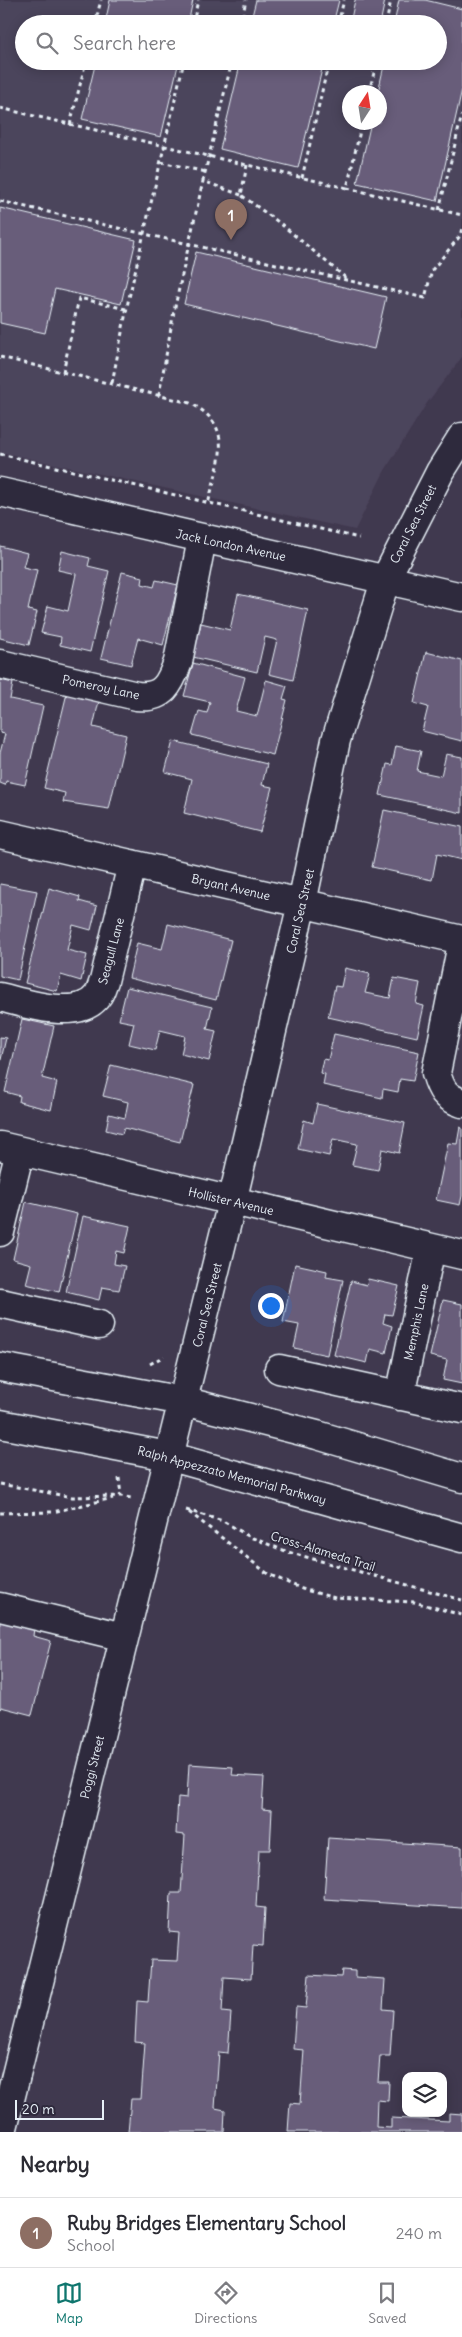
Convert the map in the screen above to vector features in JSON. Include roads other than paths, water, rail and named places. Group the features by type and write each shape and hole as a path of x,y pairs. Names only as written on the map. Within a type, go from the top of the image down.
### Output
{"street":[{"name":"Coral Sea Street","path":"183,1401 302,903 336,740 386,578 440,472 462,437"},
{"name":"Jack London Avenue","path":"0,492 202,539 386,578 462,597"},
{"name":"Pomeroy Lane","path":"0,664 136,696 149,698 162,692 172,679 178,662 202,539"},
{"name":"Bryant Avenue","path":"0,834 302,903 462,942"},
{"name":"Seagull Lane","path":"0,997 57,1010 83,1006 98,996 104,980 132,864"},
{"path":"462,942 436,1073 440,1085 449,1099 462,1103"},
{"path":"0,1232 10,1148"},
{"name":"Hollister Avenue","path":"10,1148 462,1255"},
{"name":"Memphis Lane","path":"400,1396 431,1248"},
{"path":"0,1304 99,1324"},
{"path":"0,1367 183,1401 317,1436 462,1478"},
{"path":"279,1369 462,1409"},
{"name":"Poggi Street","path":"2,2132 183,1401"},
{"name":"Ralph Appezzato Memorial Parkway","path":"0,1424 168,1456 462,1538"},
{"path":"0,1607 124,1637"}],"place":[{"name":"Ruby Bridges Elementary School","path":"231,240"}]}
